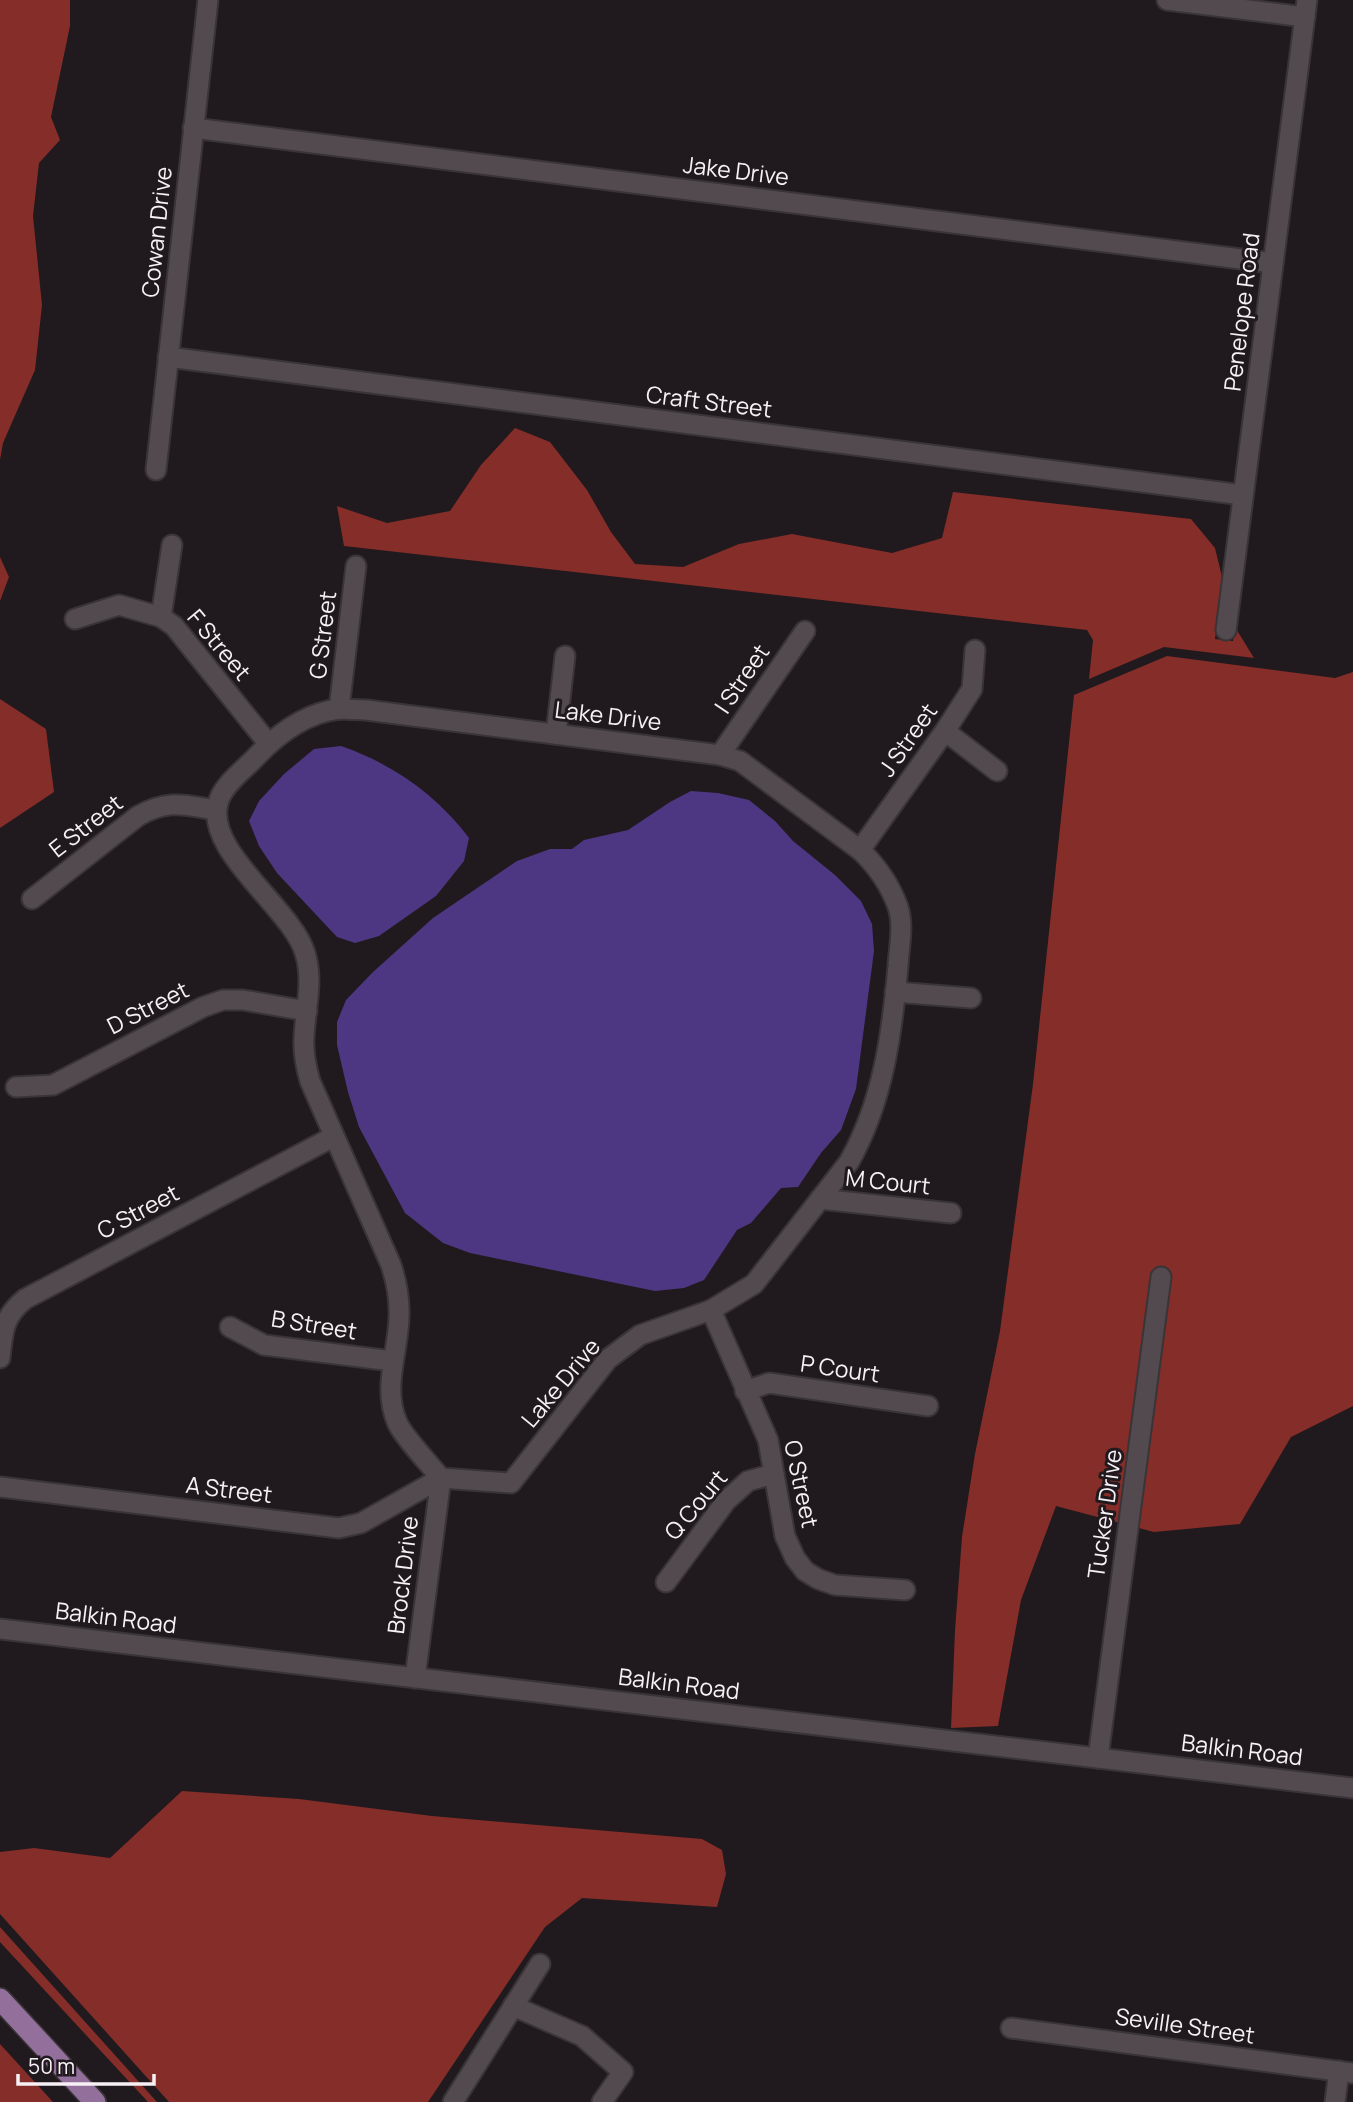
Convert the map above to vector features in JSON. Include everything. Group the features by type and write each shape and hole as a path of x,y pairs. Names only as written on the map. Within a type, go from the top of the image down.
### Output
{"main road":[{"path":"0,1999 95,2102"}],"street":[{"name":"Cowan Drive","path":"156,470 208,0"},
{"path":"1167,0 1306,8"},
{"name":"Penelope Road","path":"1226,629 1306,8"},
{"name":"Jake Drive","path":"193,128 1273,263"},
{"name":"Craft Street","path":"168,357 1243,495"},
{"path":"161,617 172,545"},
{"name":"G Street","path":"339,709 356,566"},
{"name":"F Street","path":"75,619 119,605 161,617 174,626 268,743"},
{"name":"I Street","path":"720,755 805,631"},
{"name":"J Street","path":"860,850 972,689 975,650"},
{"path":"556,734 565,656"},
{"name":"Lake Drive","path":"216,810 222,794 268,743 304,719 328,710 366,710 720,755 740,761 860,850 874,864 888,885 898,909 901,925 895,992 883,1074 873,1110 849,1161 754,1284 711,1310 640,1335 608,1359 511,1483 441,1478"},
{"path":"945,731 997,771"},
{"name":"E Street","path":"32,899 138,816 153,808 164,804 183,804 216,810"},
{"path":"216,810 219,832 237,860 300,940 306,954 309,980 303,1039 305,1063 333,1137 391,1265 396,1282 399,1318 392,1362 391,1399 397,1424 441,1478"},
{"path":"895,992 971,998"},
{"name":"D Street","path":"16,1087 53,1085 203,1007 223,1000 243,1000 307,1011"},
{"name":"C Street","path":"0,1358 4,1328 9,1316 25,1299 333,1137"},
{"name":"M Court","path":"820,1199 951,1213"},
{"name":"Tucker Drive","path":"1098,1758 1161,1277"},
{"name":"O Street","path":"711,1310 768,1440 785,1536 795,1558 805,1571 835,1585 905,1590"},
{"name":"B Street","path":"230,1327 264,1345 392,1362"},
{"name":"P Court","path":"745,1391 769,1383 928,1406"},
{"name":"Q Court","path":"666,1582 726,1501 748,1481 774,1474"},
{"name":"A Street","path":"0,1487 339,1528 361,1523 441,1478"},
{"name":"Brock Drive","path":"415,1678 441,1478"},
{"name":"Balkin Road","path":"0,1629 1353,1788"},
{"path":"453,2102 540,1964"},
{"path":"513,2006 582,2036 623,2072 602,2102"},
{"name":"Seville Street","path":"1011,2028 1346,2072"},
{"path":"1335,2102 1346,2072"}],"shaded area":[{"path":"0,0 70,0 70,26 51,117 60,140 39,163 33,216 42,305 35,370 3,443 0,460"},
{"path":"515,428 550,442 587,490 611,532 635,564 683,567 739,544 792,534 892,553 942,538 953,492 1191,519 1215,548 1223,581 1215,639 1233,641 1235,627 1254,658 1164,647 1089,679 1093,640 1087,630 344,546 337,506 387,523 450,511 481,465"},
{"path":"0,557 9,577 0,601"},
{"path":"1167,656 1335,678 1353,672 1353,1406 1291,1437 1240,1524 1154,1532 1056,1506 1021,1600 998,1726 951,1728 962,1537 975,1454 1000,1331 1033,1084 1074,695"},
{"path":"0,699 46,729 54,792 0,828"},
{"path":"341,746 378,762 412,782 443,808 469,838 464,861 436,896 379,936 355,943 337,937 277,873 259,846 249,821 259,801 284,774 314,749"},
{"path":"691,791 718,793 749,800 861,901 872,924 874,951 856,1089 841,1130 821,1153 798,1187 781,1188 751,1223 737,1230 704,1280 684,1288 655,1291 470,1253 443,1243 405,1213 359,1127 337,1045 337,1022 346,1000 433,918 517,861 550,849 572,849 584,840 628,830"},
{"path":"182,1791 299,1799 432,1816 702,1839 722,1850 726,1874 717,1907 582,1898 545,1927 428,2102 169,2102 0,1914 0,1852 34,1848 110,1858"},
{"path":"0,1927 157,2102 148,2102 0,1942"},
{"path":"0,2044 53,2102 0,2102"}]}
